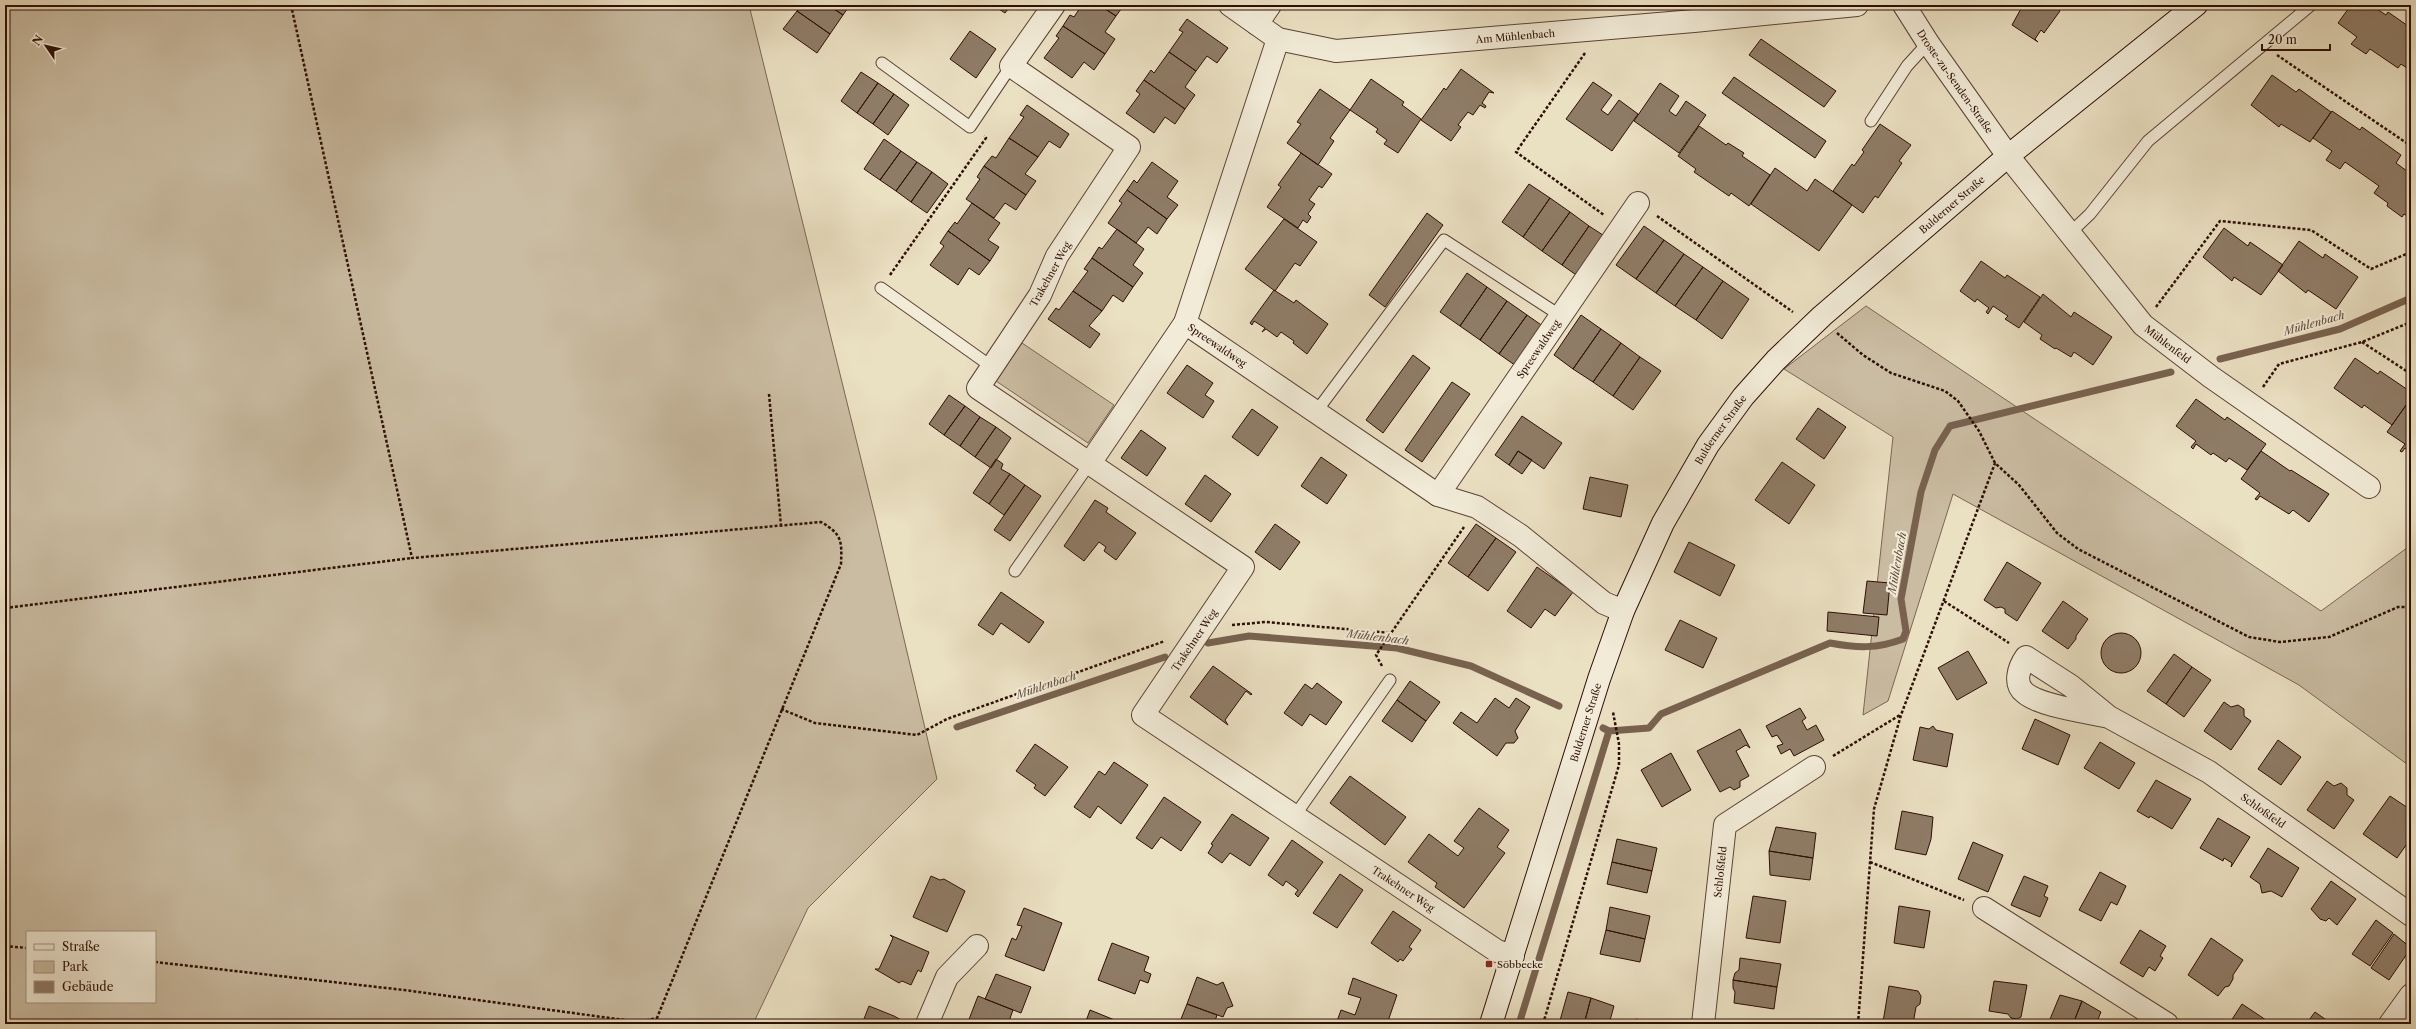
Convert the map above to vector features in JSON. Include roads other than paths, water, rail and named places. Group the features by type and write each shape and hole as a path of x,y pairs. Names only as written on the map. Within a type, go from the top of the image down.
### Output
{"street":[{"path":"1011,66 1054,5"},
{"name":"Am Mühlenbach","path":"1230,5 1278,39 1336,52 1602,29 1779,9 1857,5"},
{"path":"1257,24 1270,5"},
{"name":"Droste-zu-Senden-Straße","path":"1904,5 1928,43 2008,156"},
{"name":"Bulderner Straße","path":"1491,1024 1599,679 1623,611 1663,523 1708,445 1743,397 1776,360 1822,316 2008,156 2196,5"},
{"name":"Spreewaldweg","path":"1278,39 1185,322 1438,495 1478,507 1521,536 1604,603 1623,611"},
{"name":"Trakehner Weg","path":"1011,66 1130,147 1057,256 1040,295 978,388 1243,567 1143,715 1497,951 1513,956"},
{"name":"Mühlenfeld","path":"2008,156 2143,325 2211,377 2369,487"},
{"name":"Spreewaldweg","path":"1438,495 1638,203"},
{"path":"1090,463 1185,322"},
{"name":"Schloßfeld","path":"2109,717 2037,700 2024,693 2018,681 2020,666 2026,656 2071,686 2109,717 2209,772 2411,916"},
{"name":"Schloßfeld","path":"1703,1024 1725,825 1814,767"},
{"path":"1984,908 2167,1024"},
{"path":"927,1024 947,977 977,946"},
{"path":"2390,1024 2411,995"}],"lane":[{"path":"2070,233 2090,214 2148,141 2311,5"},
{"path":"1871,121 1907,66 1928,43"},
{"path":"882,63 970,127 1011,66"},
{"path":"1316,412 1444,240 1561,316"},
{"path":"881,288 992,367"},
{"path":"1015,571 1090,463"},
{"path":"1294,817 1390,680"}],"waterway":[{"name":"Mühlenbach","path":"2220,359 2340,329 2411,298"},
{"name":"Mühlenbach","path":"1603,728 1609,731 1649,728 1661,714 1830,643 1867,647 1884,645 1903,639 1906,631 1901,599 1921,492 1935,450 1950,426 2171,372"},
{"name":"Mühlenbach","path":"1208,643 1249,636 1397,648 1471,666 1559,706"},
{"name":"Mühlenbach","path":"957,727 1165,657"},
{"path":"1519,1024 1609,731"}],"place":[{"name":"Söbbecke","path":"1489,964"}]}
